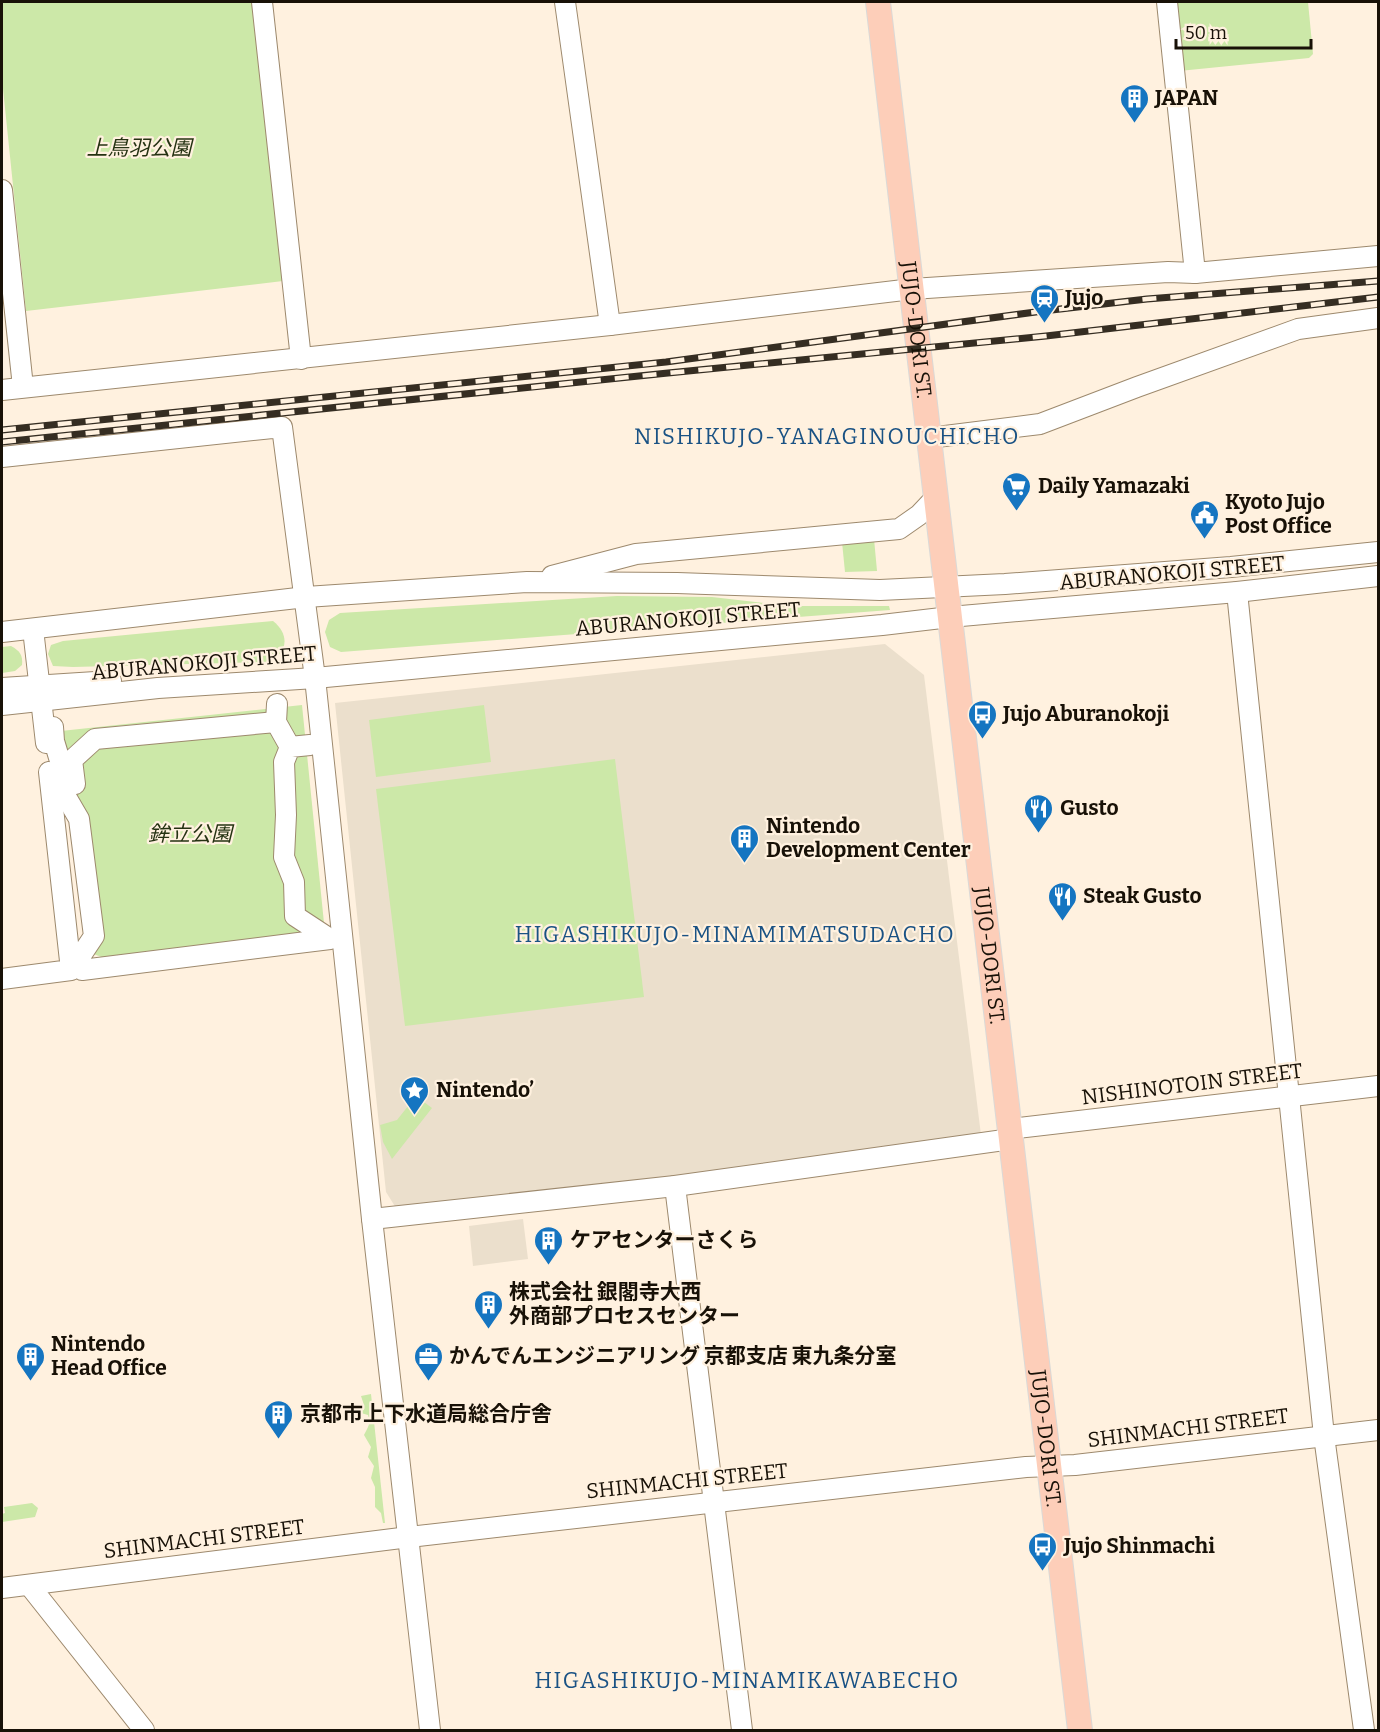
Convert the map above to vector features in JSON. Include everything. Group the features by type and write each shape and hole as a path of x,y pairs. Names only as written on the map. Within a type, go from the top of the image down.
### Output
{"main road":[{"name":"JUJO-DORI ST.","path":"878,2 1080,1731"}],"street":[{"path":"262,2 301,358"},
{"path":"565,2 609,325"},
{"path":"1167,2 1195,273"},
{"path":"2,190 23,387"},
{"path":"2,390 609,325 912,289 1168,272 1195,273 1378,256"},
{"path":"929,438 1040,424 1298,329 1378,318"},
{"path":"2,457 282,427 306,597 372,1219 430,1731"},
{"path":"527,582 636,554 899,529 920,515 936,497"},
{"name":"ABURANOKOJI STREET","path":"2,632 306,597 527,582 677,583 880,590 1231,567 1378,552"},
{"name":"ABURANOKOJI STREET","path":"2,705 40,693 315,678 1237,592 1378,576"},
{"path":"1237,592 1324,1436 1364,1731"},
{"path":"2,980 71,970 33,630"},
{"path":"2,688 40,693"},
{"path":"54,727 54,741 60,761 65,795 79,819 94,936 81,957 82,970 330,939 295,916 294,882 284,857 286,815 284,762 300,746 277,713 95,739 72,760 79,819"},
{"name":"NISHINOTOIN STREET","path":"372,1219 675,1186 1011,1134 1378,1086"},
{"path":"675,1186 742,1731"},
{"name":"SHINMACHI STREET","path":"2,1588 409,1537 1026,1467 1075,1466 1378,1430"},
{"path":"29,1586 144,1731"}],"shaded area":[{"path":"885,644 924,675 981,1135 673,1176 396,1208 386,1192 335,703"},
{"path":"523,1219 528,1259 473,1266 469,1226"}],"green space":[{"name":"上鳥羽公園","path":"2,2 252,2 283,281 26,311 2,79"},
{"path":"1171,2 1308,2 1313,54 1309,58 1179,71"},
{"path":"874,539 877,571 845,572 842,542"},
{"path":"617,596 712,597 789,606 889,606 890,610 341,652 330,647 325,632 329,620 340,613"},
{"path":"273,621 282,632 284,643 280,654 268,662 73,667 53,666 48,654 51,645 63,641"},
{"path":"11,646 20,654 22,665 15,671 2,673 2,647"},
{"name":"鉾立公園","path":"302,705 325,933 110,960 85,951 61,731"},
{"path":"484,705 491,762 376,777 369,720"},
{"path":"615,759 644,997 405,1026 376,789"},
{"path":"416,1096 432,1108 392,1159 383,1142 380,1125 397,1120"},
{"path":"371,1394 385,1523 383,1523 381,1513 375,1507 375,1487 371,1478 374,1466 368,1457 371,1447 364,1435 369,1425 369,1418 368,1415 361,1413 364,1405 361,1396"},
{"path":"32,1503 38,1508 35,1517 2,1522 4,1507"}],"railway":[{"path":"2,430 666,362 1147,299 1378,281"},
{"path":"2,442 1046,336 1378,297"}],"place":[{"name":"JAPAN","path":"1134,124"},
{"name":"Jujo","path":"1044,324"},
{"name":"Daily Yamazaki","path":"1017,512"},
{"name":"Kyoto Jujo Post Office","path":"1204,540"},
{"name":"Jujo Aburanokoji","path":"982,740"},
{"name":"Gusto","path":"1039,834"},
{"name":"Nintendo Development Center","path":"745,864"},
{"name":"Steak Gusto","path":"1062,922"},
{"name":"Nintendo’","path":"415,1116"},
{"name":"ケアセンターさくら","path":"549,1266"},
{"name":"株式会社 銀閣寺大西 外商部プロセスセンター","path":"488,1330"},
{"name":"Nintendo Head Office","path":"30,1382"},
{"name":"かんでんエンジニアリング 京都支店 東九条分室","path":"428,1382"},
{"name":"京都市上下水道局総合庁舎","path":"279,1440"},
{"name":"Jujo Shinmachi","path":"1043,1572"}],"district":[{"name":"NISHIKUJO-YANAGINOUCHICHO","path":"827,436"},
{"name":"HIGASHIKUJO-MINAMIMATSUDACHO","path":"735,934"},
{"name":"HIGASHIKUJO-MINAMIKAWABECHO","path":"747,1680"}]}
